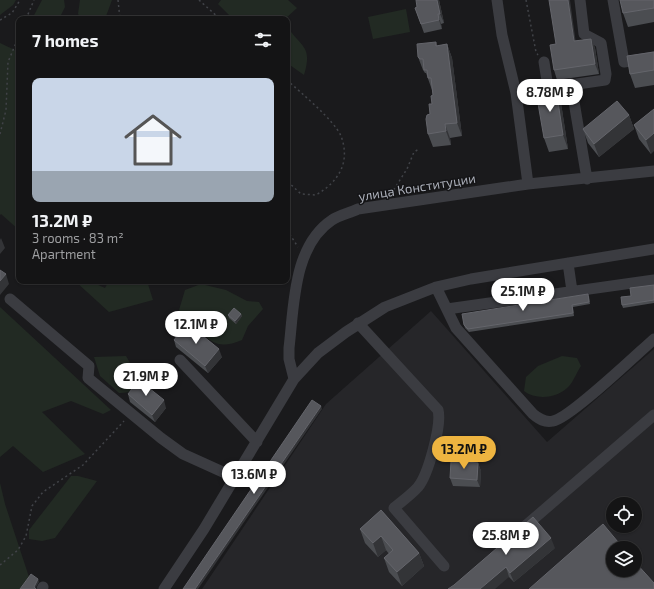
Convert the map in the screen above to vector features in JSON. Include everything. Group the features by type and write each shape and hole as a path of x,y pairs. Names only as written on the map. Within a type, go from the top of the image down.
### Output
{"street":[{"path":"497,0 502,35 516,93 528,184"},
{"path":"516,93 548,87 605,80 606,74 601,43 584,34 580,0"},
{"path":"613,0 624,62 654,57"},
{"path":"544,62 548,87"},
{"path":"570,84 587,179"},
{"name":"улица Конституции","path":"294,379 289,359 289,348 300,270 304,257 316,234 332,220 358,209 528,184 587,179 654,170"},
{"path":"164,589 236,478 294,379 318,353 358,323 385,307 436,287 654,249"},
{"path":"568,263 572,291"},
{"path":"447,309 654,280"},
{"path":"436,287 456,328 533,414 546,421 558,420 571,411 654,339"},
{"path":"10,299 89,366 88,378 131,413 183,454 236,478"},
{"path":"358,323 438,410 439,427 424,478 418,488 394,508 444,566"},
{"path":"180,360 257,442"},
{"path":"512,538 654,415"}],"path":[{"path":"0,20 12,13 20,0"},
{"path":"27,16 34,0"},
{"path":"118,0 120,16"},
{"path":"199,0 217,16"},
{"path":"526,0 536,52 544,62"},
{"path":"0,134 6,110 8,62 16,43"},
{"path":"290,83 333,125 340,135 343,147 343,166 336,180 316,195 301,194 290,184"},
{"path":"386,205 391,193 407,169 414,152 419,149"},
{"path":"290,235 304,257"},
{"path":"0,565 18,550 26,536 30,523 32,506 43,492 83,465 131,413"}],"shaded area":[{"path":"0,0 16,0 13,5 0,15"},
{"path":"42,0 64,0 65,7 60,16 34,16"},
{"path":"80,0 112,0 106,16 80,16 78,14"},
{"path":"221,0 288,0 297,8 288,16 230,16 218,4"},
{"path":"406,9 410,32 373,39 368,17"},
{"path":"290,30 306,52 307,58 304,75 290,65"},
{"path":"0,43 16,51 16,227 1,214 0,215"},
{"path":"78,284 96,284 105,288 107,284 148,284 153,300 109,312"},
{"path":"201,284 226,290 247,301 259,302 263,309 248,326 242,340 230,344 221,344 214,342 196,329 180,324 179,310 185,290"},
{"path":"0,307 111,410 103,414 71,401 42,412 85,454 43,472 13,446 0,457"},
{"path":"431,311 547,442 654,349 654,589 202,589 326,404"},
{"path":"126,356 133,368 143,379 133,390 119,393 100,376 94,357"},
{"path":"562,356 577,358 581,366 570,385 560,393 548,397 535,396 524,391 526,377 538,366"},
{"path":"71,476 78,476 97,481 55,538 42,541 29,539 29,530"},
{"path":"0,483 5,504 29,577 20,589 0,589"}],"building":[{"path":"416,0 437,0 440,14 438,14 439,20 421,24 415,8 417,7"},
{"path":"549,0 568,0 574,41 591,39 595,64 554,70 550,45 556,44"},
{"path":"620,0 654,0 654,8 623,13"},
{"path":"436,42 436,46 447,44 457,123 445,124 446,131 428,134 426,119 427,115 430,114 429,104 432,104 431,96 433,95 431,78 428,78 427,70 424,70 423,59 418,57 417,44"},
{"path":"654,52 654,70 630,74 627,56"},
{"path":"556,89 563,135 544,138 536,92"},
{"path":"617,101 629,115 594,144 583,129"},
{"path":"654,109 654,133 646,140 634,125"},
{"path":"0,270 6,274 0,281"},
{"path":"654,285 654,300 622,305 621,297 631,296 630,288"},
{"path":"588,294 589,302 572,305 573,313 468,329 464,325 462,314"},
{"path":"234,308 241,314 235,321 228,315"},
{"path":"187,323 219,349 205,366 174,340"},
{"path":"139,380 164,400 152,415 128,394"},
{"path":"312,400 321,406 195,589 183,589"},
{"path":"451,461 478,463 477,480 450,478"},
{"path":"381,510 419,553 397,572 384,558 393,550 381,536 373,543 360,529"},
{"path":"533,517 551,538 510,573 506,567 480,589 448,589 454,585"},
{"path":"603,524 606,528 606,533 610,533 617,541 606,541 606,577 642,577 642,570 654,583 654,589 529,589"},
{"path":"31,574 38,579 34,587 36,589 20,589"}]}
